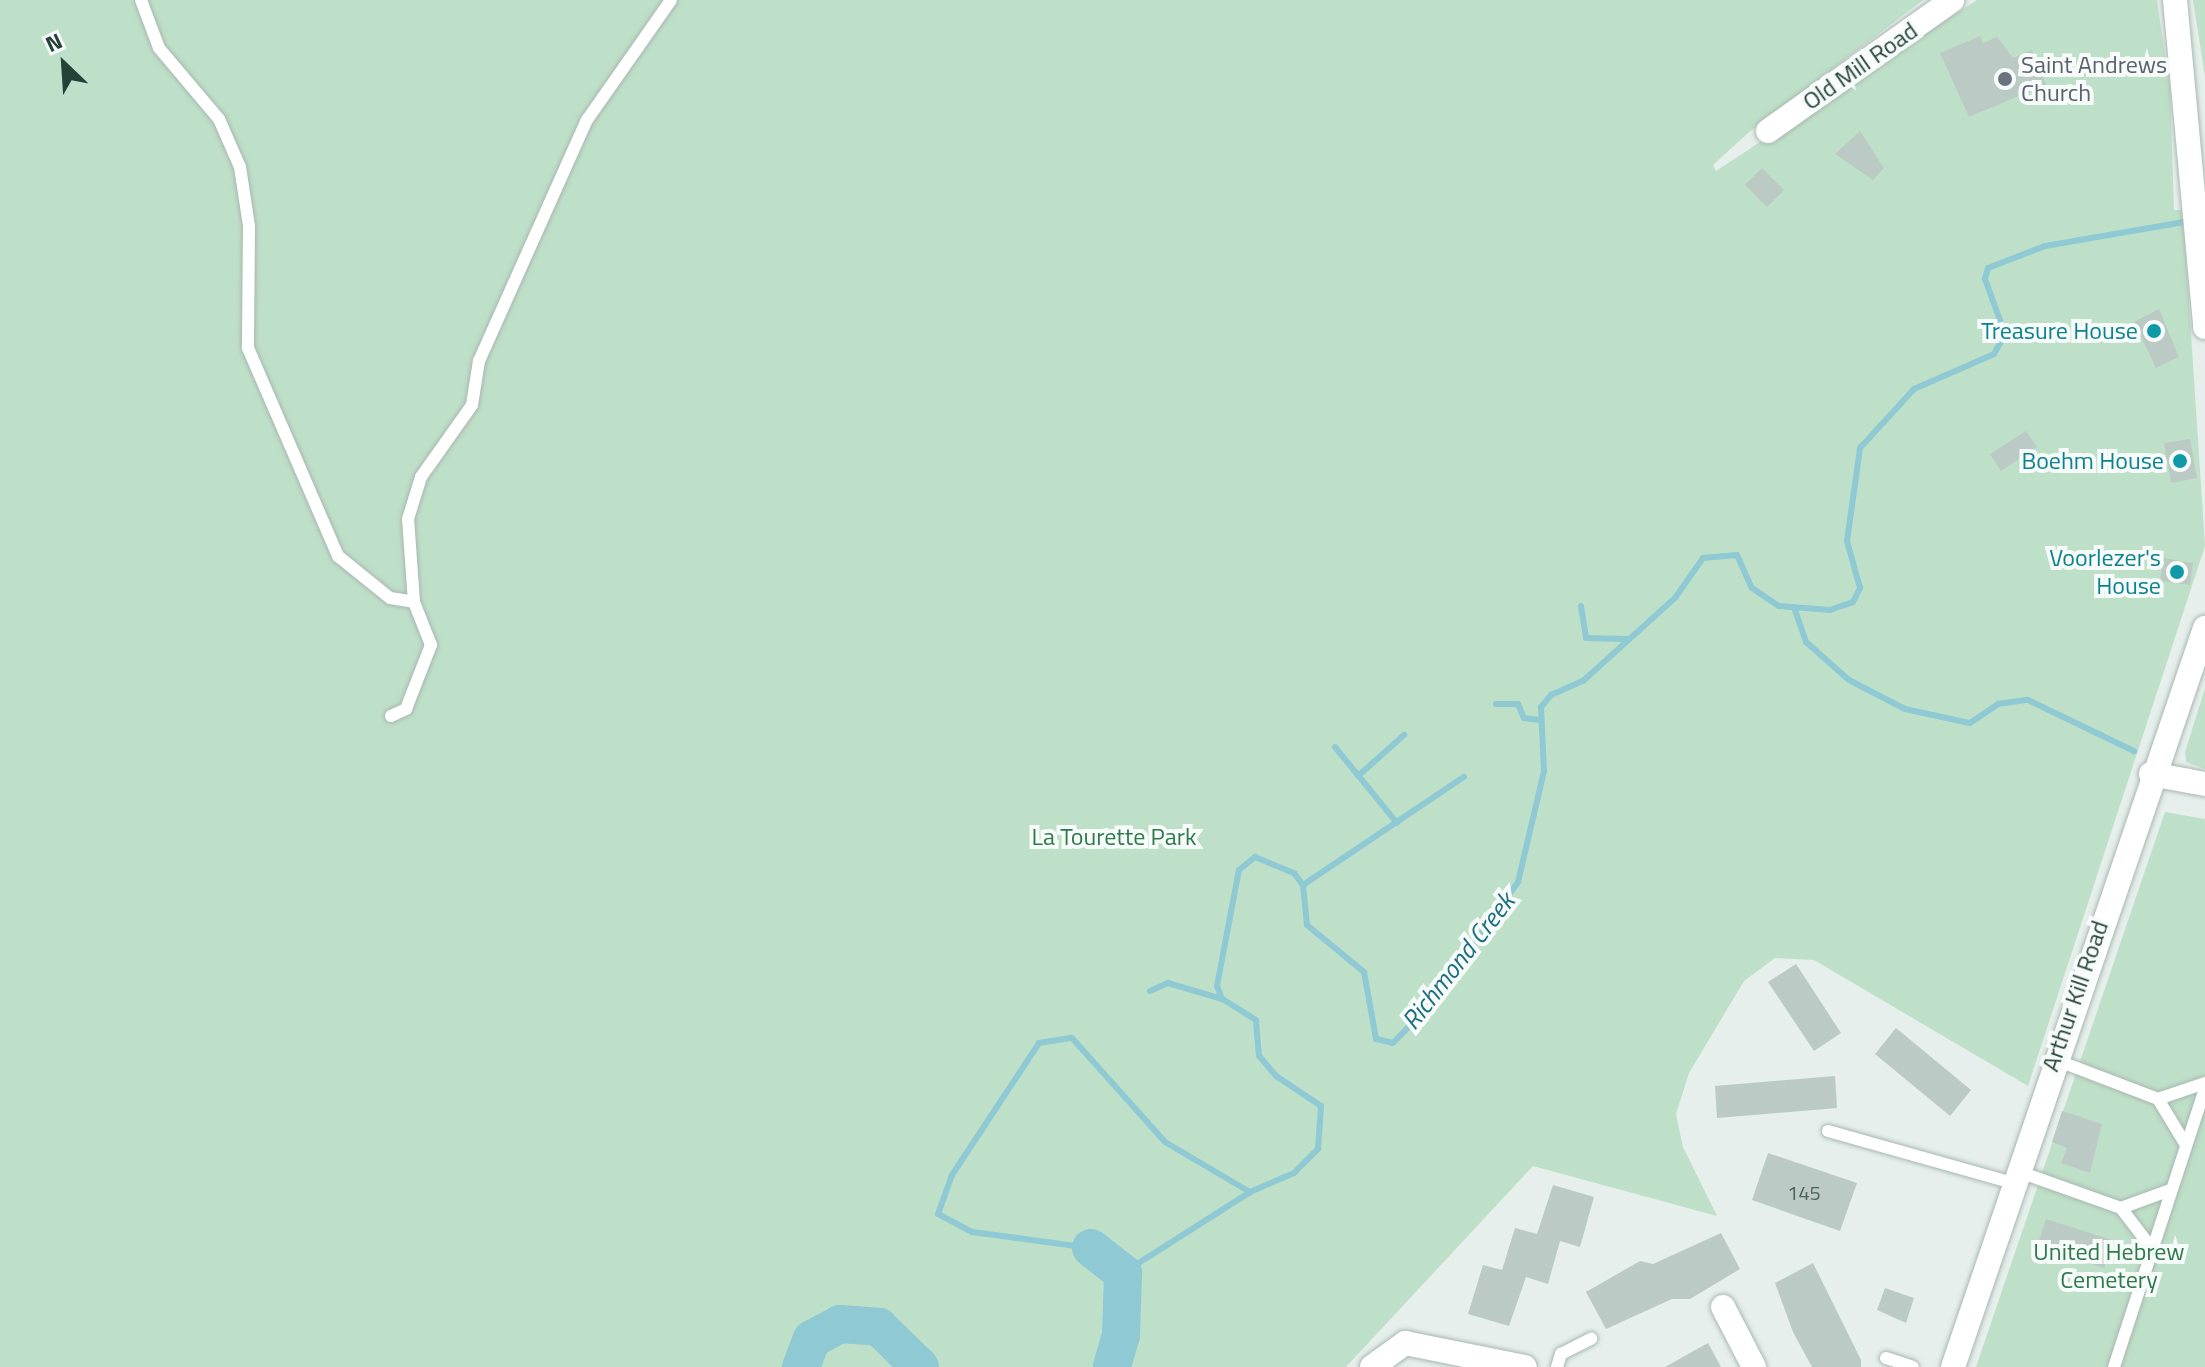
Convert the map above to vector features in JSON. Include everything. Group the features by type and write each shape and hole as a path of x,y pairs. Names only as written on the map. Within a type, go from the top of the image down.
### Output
{"street":[{"name":"Old Mill Road","path":"1768,131 1952,0"},
{"path":"2176,8 2205,327"},
{"name":"Arthur Kill Road","path":"1953,1367 2053,1059 2205,628"},
{"path":"2151,774 2205,784"},
{"path":"1723,1307 1754,1367"},
{"path":"1372,1367 1405,1343 1525,1367"}],"lane":[{"path":"141,0 159,48 219,119 240,167 249,226 248,348 338,556 390,598 414,602"},
{"path":"391,716 406,709 431,645 414,602 408,519 421,477 472,405 479,361 587,120 671,0"},
{"path":"2053,1059 2158,1099 2205,1085"},
{"path":"2114,1367 2150,1246 2205,1085"},
{"path":"2158,1099 2186,1145"},
{"path":"1828,1131 2015,1177 2121,1208 2150,1246"},
{"path":"2121,1208 2170,1190"},
{"path":"1557,1367 1561,1354 1591,1339"},
{"path":"1886,1358 1913,1367"}],"green space":[{"name":"La Tourette Park","path":"0,0 1923,0 1748,133 1713,165 1716,171 1977,0 2157,0 2170,88 2174,210 2181,210 2185,242 2205,546 2028,1086 1814,960 1775,958 1744,981 1689,1073 1676,1114 1683,1147 1717,1216 1533,1166 1346,1367 0,1367"},
{"path":"2193,0 2205,0 2205,77"},
{"path":"2205,688 2205,769 2186,762 2185,752"},
{"name":"United Hebrew Cemetery","path":"2165,812 2205,819 2205,1367 1976,1367"}],"building":[{"name":"Saint Andrews Church","path":"1980,36 1983,43 1997,37 2013,58 2032,50 2046,85 2030,82 2033,90 1969,117 1940,53"},
{"path":"1860,131 1884,168 1873,180 1835,154"},
{"path":"1762,168 1784,190 1767,207 1745,185"},
{"name":"Treasure House","path":"2159,309 2179,357 2156,368 2134,322"},
{"path":"2026,431 2037,447 2001,471 1990,454"},
{"name":"Boehm House","path":"2190,439 2197,478 2171,483 2164,443"},
{"name":"Voorlezer's House","path":"2164,558 2193,563 2190,585 2160,581"},
{"path":"1796,964 1841,1033 1814,1051 1768,982"},
{"path":"1896,1028 1971,1090 1950,1116 1875,1054"},
{"path":"1835,1076 1837,1108 1717,1118 1715,1086"},
{"path":"2062,1111 2102,1124 2090,1173 2061,1163 2067,1148 2052,1142"},
{"path":"1768,1153 1857,1183 1840,1231 1752,1200"},
{"path":"1553,1185 1594,1197 1580,1247 1560,1241 1548,1284 1526,1277 1509,1326 1468,1314 1483,1265 1502,1270 1515,1228 1537,1234"},
{"path":"2046,1219 2112,1240 2104,1268 2037,1247"},
{"path":"1721,1233 1740,1269 1690,1299 1672,1299 1606,1329 1586,1292 1640,1261 1653,1264"},
{"path":"1813,1263 1861,1360 1861,1367 1812,1367 1793,1332 1775,1283"},
{"path":"1885,1288 1914,1298 1906,1323 1877,1310"},
{"path":"1708,1343 1721,1367 1665,1367"}],"waterway":[{"name":"Richmond Creek","path":"1091,1248 972,1232 938,1214 952,1175 1039,1043 1072,1038 1165,1142 1250,1192 1294,1173 1318,1149 1321,1106 1276,1076 1259,1056 1256,1020 1222,999 1217,986 1239,870 1255,857 1294,873 1303,885 1307,925 1364,972 1376,1039 1393,1043 1429,1006 1518,882 1544,771 1541,707 1551,695 1583,681 1675,598 1703,558 1737,555 1752,588 1779,606 1830,610 1853,602 1860,588 1847,541 1860,448 1914,389 1994,354 2005,334 1985,279 1988,268 2045,246 2190,221"},
{"path":"1581,606 1586,638 1626,639"},
{"path":"1794,607 1806,642 1849,680 1905,709 1970,723 1998,704 2028,700 2134,751"},
{"path":"1496,704 1518,704 1524,718 1540,720"},
{"path":"1358,776 1404,735"},
{"path":"1335,747 1397,823"},
{"path":"1303,885 1464,777"},
{"path":"1150,991 1168,983 1222,999"},
{"path":"1123,1273 1250,1192"},
{"name":"Richmond Creek","path":"1091,1248 1123,1273 1121,1335 1112,1367"},
{"name":"Richmond Creek","path":"801,1367 812,1339 840,1324 879,1327 920,1367"}],"place":[{"name":"Saint Andrews Church","path":"2005,79"},
{"name":"Treasure House","path":"2154,331"},
{"name":"Boehm House","path":"2180,461"},
{"name":"Voorlezer's House","path":"2177,572"}]}
